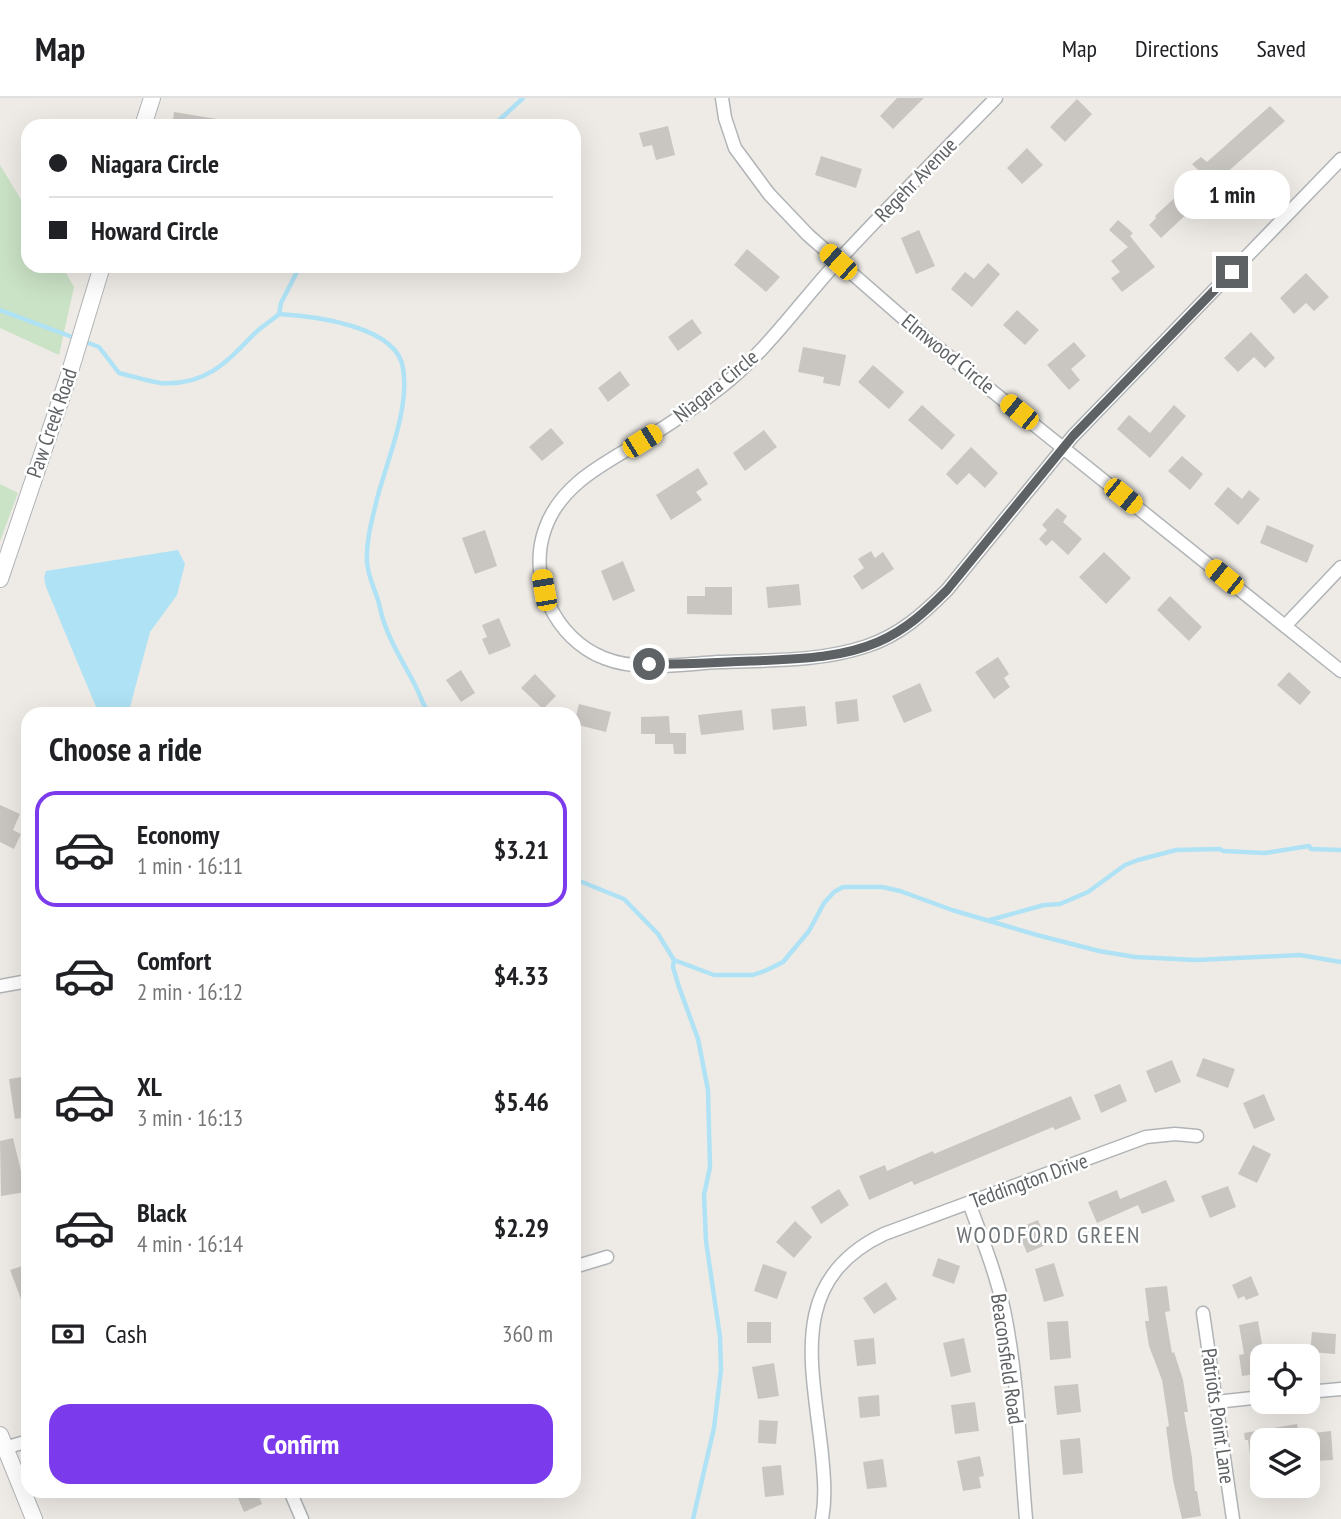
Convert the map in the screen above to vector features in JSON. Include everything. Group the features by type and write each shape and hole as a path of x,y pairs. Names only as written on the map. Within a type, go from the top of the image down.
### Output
{"street":[{"path":"146,119 152,98"},
{"name":"Elmwood Circle","path":"722,98 724,118 731,138 756,179 808,235 926,338 1341,671"},
{"name":"Regehr Avenue","path":"838,262 996,98"},
{"name":"Niagara Circle","path":"838,262 763,347 724,385 684,415 580,480 553,510 539,558 544,590 564,631 578,644 613,661 666,665 836,654 873,644 903,629 947,590 1062,448 1341,159"},
{"name":"Paw Creek Road","path":"0,579 100,273"},
{"path":"1285,626 1341,567"},
{"path":"0,986 21,982"},
{"name":"Teddington Drive","path":"822,1519 824,1485 811,1345 814,1313 821,1293 837,1267 869,1241 1146,1137 1175,1134 1197,1136"},
{"name":"Beaconsfield Road","path":"969,1203 991,1265 1011,1351 1026,1519"},
{"path":"581,1265 607,1257"},
{"name":"Patriots Point Lane","path":"1202,1313 1233,1519"},
{"path":"1320,1391 1341,1389"},
{"path":"1216,1402 1250,1398"},
{"path":"21,1441 3,1441 21,1486"},
{"path":"26,1498 34,1519"},
{"path":"293,1498 302,1519"}],"green space":[{"path":"0,165 21,200 21,273 66,273 74,287 59,355 0,328"},
{"path":"0,484 18,493 0,541"}],"water":[{"path":"178,550 185,564 177,595 150,632 130,707 96,707 46,587 46,571"}],"building":[{"path":"897,98 924,98 893,129 880,116"},
{"path":"1077,99 1092,114 1065,142 1050,127"},
{"path":"1270,106 1285,121 1188,207 1191,210 1161,238 1149,225 1200,172 1192,164 1201,157 1207,162"},
{"path":"174,112 217,119 173,119"},
{"path":"668,126 675,155 656,160 652,145 643,147 639,133"},
{"path":"1027,148 1043,165 1022,184 1007,168"},
{"path":"821,156 862,169 856,188 815,175"},
{"path":"1118,220 1133,233 1130,236 1155,267 1122,292 1111,278 1120,272 1111,261 1128,247 1109,230"},
{"path":"919,230 935,266 916,274 901,238"},
{"path":"747,249 780,277 766,292 734,265"},
{"path":"988,263 1000,274 972,307 951,289 965,272 974,279"},
{"path":"1306,273 1329,297 1314,311 1306,303 1294,314 1280,298"},
{"path":"1017,310 1039,330 1025,345 1003,325"},
{"path":"692,319 702,333 678,351 668,337"},
{"path":"1251,332 1275,358 1265,368 1254,357 1238,372 1224,358"},
{"path":"1074,342 1086,356 1071,369 1080,380 1069,390 1047,365"},
{"path":"803,347 846,355 840,386 823,383 824,377 798,372"},
{"path":"873,365 904,392 889,409 858,382"},
{"path":"620,371 630,385 608,402 598,388"},
{"path":"922,405 955,435 942,450 908,420"},
{"path":"1174,405 1186,416 1150,458 1117,429 1129,415 1150,433"},
{"path":"551,428 564,443 542,461 529,447"},
{"path":"764,430 777,447 745,471 733,453"},
{"path":"971,447 998,473 985,488 969,473 957,485 946,474"},
{"path":"1182,456 1203,474 1190,490 1168,471"},
{"path":"698,468 708,484 696,492 702,500 671,520 656,495"},
{"path":"1228,487 1242,499 1249,490 1260,499 1238,525 1214,504"},
{"path":"1057,508 1067,516 1063,522 1082,539 1068,555 1052,540 1046,546 1039,539 1047,530 1042,525"},
{"path":"1267,525 1314,545 1307,563 1260,543"},
{"path":"485,530 497,566 475,574 462,538"},
{"path":"871,551 875,558 883,552 894,569 862,590 853,576 864,568 858,559"},
{"path":"1104,552 1131,578 1106,604 1079,577"},
{"path":"623,561 635,591 613,601 601,571"},
{"path":"799,584 801,605 768,608 766,587"},
{"path":"705,587 732,587 732,615 687,614 687,596 705,596"},
{"path":"1170,596 1202,627 1189,641 1157,610"},
{"path":"499,618 511,646 489,655 482,639 487,637 482,625"},
{"path":"998,657 1009,674 1004,678 1010,687 994,699 975,672"},
{"path":"461,670 475,693 461,702 446,680"},
{"path":"1289,672 1311,692 1300,705 1277,685"},
{"path":"535,674 556,696 545,707 541,707 521,688"},
{"path":"920,683 932,711 904,723 892,696"},
{"path":"857,699 859,721 837,724 835,702"},
{"path":"579,704 611,712 606,732 581,726 581,707 578,707"},
{"path":"805,706 807,726 773,730 771,709"},
{"path":"742,710 744,730 701,735 698,715"},
{"path":"669,716 670,733 686,733 686,754 674,754 673,744 655,744 655,734 641,734 641,717"},
{"path":"0,805 20,814 13,830 21,834 14,849 0,842"},
{"path":"1203,1058 1235,1069 1228,1088 1196,1076"},
{"path":"1172,1060 1181,1082 1155,1093 1146,1071"},
{"path":"21,1077 21,1118 15,1119 9,1079"},
{"path":"1120,1084 1127,1101 1101,1113 1094,1095"},
{"path":"1264,1094 1275,1120 1254,1129 1243,1103"},
{"path":"1071,1096 1081,1119 1055,1130 1053,1127 914,1185 912,1181 869,1200 859,1176 885,1165 887,1171 933,1151 934,1154"},
{"path":"13,1138 21,1171 21,1193 1,1196 0,1141"},
{"path":"1253,1145 1271,1154 1257,1183 1238,1174"},
{"path":"1166,1180 1175,1201 1142,1214 1138,1205 1097,1223 1088,1202 1117,1190 1120,1199"},
{"path":"1228,1186 1236,1207 1210,1218 1201,1196"},
{"path":"839,1189 849,1205 821,1224 811,1207"},
{"path":"1038,1220 1048,1244 1027,1253 1017,1229"},
{"path":"795,1221 812,1237 794,1258 776,1242"},
{"path":"938,1258 960,1266 954,1284 932,1276"},
{"path":"1054,1263 1064,1296 1044,1302 1035,1269"},
{"path":"763,1264 787,1272 777,1299 754,1291"},
{"path":"21,1266 21,1299 10,1270"},
{"path":"1251,1276 1259,1295 1246,1300 1244,1296 1238,1299 1232,1285"},
{"path":"886,1282 897,1299 874,1314 863,1298"},
{"path":"1167,1286 1170,1311 1165,1312 1172,1353 1174,1352 1183,1380 1188,1412 1184,1412 1201,1516 1182,1519 1173,1480 1162,1380 1149,1346 1145,1321 1149,1321 1145,1288"},
{"path":"1068,1321 1071,1358 1050,1360 1047,1322"},
{"path":"1258,1321 1262,1344 1250,1344 1250,1375 1242,1376 1239,1355 1244,1354 1239,1325"},
{"path":"747,1322 771,1322 771,1343 747,1343"},
{"path":"1312,1332 1336,1334 1335,1354 1320,1353 1320,1344 1311,1344"},
{"path":"874,1338 876,1364 857,1366 854,1340"},
{"path":"964,1338 971,1372 951,1377 943,1343"},
{"path":"774,1363 779,1396 758,1399 752,1367"},
{"path":"1078,1384 1081,1412 1057,1415 1054,1386"},
{"path":"879,1395 880,1416 860,1418 858,1397"},
{"path":"975,1402 979,1431 955,1434 951,1405"},
{"path":"759,1420 778,1421 776,1444 758,1443"},
{"path":"1297,1424 1298,1428 1273,1428"},
{"path":"1331,1431 1333,1460 1320,1461 1320,1432"},
{"path":"1250,1432 1250,1455 1248,1440 1245,1440 1244,1433"},
{"path":"1080,1438 1083,1473 1063,1475 1060,1440"},
{"path":"980,1456 984,1476 979,1477 981,1488 963,1491 957,1461"},
{"path":"883,1459 887,1487 867,1489 863,1462"},
{"path":"781,1465 784,1495 765,1497 762,1467"},
{"path":"238,1498 260,1498 262,1504 244,1512"}],"waterway":[{"path":"500,119 523,98"},
{"path":"83,341 99,347 119,373 161,383 190,381 224,363 279,314 281,303 296,273"},
{"path":"0,310 75,338"},
{"path":"279,314 332,321 370,333 386,342 397,354 403,368 400,417 371,522 367,562 386,628 425,707"},
{"path":"990,920 1044,905 1060,904 1088,892 1125,865 1176,850 1220,849 1265,853 1309,846 1311,849 1341,850"},
{"path":"581,882 624,899 658,934 674,960 673,967 679,987 698,1039 708,1090 710,1167 704,1195 706,1241 720,1337 721,1370 714,1428 693,1519"},
{"path":"674,960 714,975 753,975 783,962 809,931 824,903 834,892 843,887 882,887 1037,935 1135,957 1197,960 1300,955 1341,962"}],"district":[{"name":"WOODFORD GREEN","path":"1049,1235"}],"route":[{"path":"649,664 805,658 836,654 866,647 903,629 947,590 1073,436 1232,272"}]}
